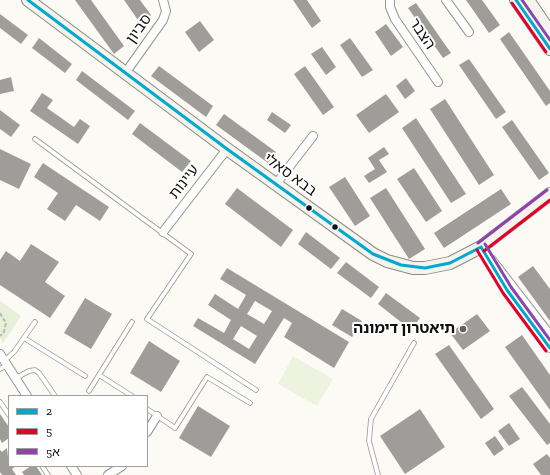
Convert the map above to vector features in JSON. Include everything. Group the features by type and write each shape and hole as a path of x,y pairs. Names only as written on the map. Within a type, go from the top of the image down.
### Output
{"street":[{"name":"בבא סאלי","path":"28,0 227,149 373,254 401,265 413,268 438,266 462,258 481,248 550,194"},
{"name":"סביון","path":"126,72 163,20 166,11 162,0"},
{"name":"הצבר","path":"390,0 390,7 395,19 438,82"},
{"path":"446,0 469,32"},
{"path":"516,0 550,49"},
{"path":"528,0 550,32"},
{"path":"276,184 313,136"},
{"name":"עיינות","path":"163,232 227,149"},
{"path":"481,248 505,275 550,335"},
{"path":"481,248 507,290 550,348"},
{"path":"3,362 16,378 26,395"},
{"path":"148,430 157,416"},
{"path":"108,475 120,467"}],"lane":[{"path":"35,139 191,254 146,319 256,390"},
{"path":"3,362 14,352 35,322"},
{"path":"89,391 132,322"},
{"path":"24,338 85,376"},
{"path":"378,475 369,441 371,419 414,343"},
{"path":"16,378 29,371 35,370 39,373 54,395"},
{"path":"99,375 130,395"},
{"path":"148,410 176,428 207,376 250,403"},
{"path":"0,402 8,414"}],"path":[{"path":"0,314 6,323 4,332 0,336"}],"green space":[{"path":"0,301 21,316 3,343 0,338"},
{"path":"293,356 333,379 317,406 278,384"}],"building":[{"path":"75,0 91,0 124,46 114,54"},
{"path":"124,0 140,0 151,15 140,23"},
{"path":"293,0 307,0 321,21 312,28"},
{"path":"466,0 482,0 500,25 489,33"},
{"path":"416,3 451,53 443,58 408,8"},
{"path":"0,14 28,35 21,44 0,28"},
{"path":"200,21 214,40 199,52 185,32"},
{"path":"386,24 403,47 391,56 375,32"},
{"path":"509,32 550,91 550,103 546,106 500,39"},
{"path":"39,38 72,64 65,73 32,48"},
{"path":"350,38 373,70 362,77 340,45"},
{"path":"322,47 336,67 326,75 311,54"},
{"path":"469,59 506,112 496,119 459,65"},
{"path":"159,66 213,106 206,117 151,76"},
{"path":"305,66 334,107 323,115 294,74"},
{"path":"82,71 135,111 128,120 76,80"},
{"path":"11,77 14,91 0,94 0,80"},
{"path":"406,78 415,91 405,99 396,86"},
{"path":"42,93 53,100 47,108 74,127 80,119 90,126 78,144 30,111"},
{"path":"386,94 399,112 369,133 356,115"},
{"path":"445,99 494,175 479,185 430,109"},
{"path":"0,110 20,125 11,137 0,129"},
{"path":"272,112 291,125 285,133 267,120"},
{"path":"224,114 276,152 268,163 216,125"},
{"path":"416,118 466,194 451,203 402,128"},
{"path":"512,120 549,173 539,180 502,127"},
{"path":"140,123 191,161 182,172 132,134"},
{"path":"384,147 389,154 379,160 387,172 369,183 364,176 375,169 368,158"},
{"path":"0,149 31,164 19,189 0,180"},
{"path":"43,163 109,207 100,221 76,205 65,221 47,209 58,193 34,177"},
{"path":"414,168 442,211 426,222 397,179"},
{"path":"345,177 370,216 355,226 329,187"},
{"path":"237,188 293,230 281,247 225,204"},
{"path":"386,188 425,249 409,259 370,198"},
{"path":"501,189 511,204 444,248 434,233"},
{"path":"306,232 340,258 331,269 298,244"},
{"path":"31,244 59,262 45,282 65,296 50,318 0,285 0,260 6,251 20,261"},
{"path":"346,262 379,287 371,298 337,273"},
{"path":"533,266 550,289 550,321 518,277"},
{"path":"227,268 349,342 334,368 284,337 292,323 284,318 255,364 193,326 198,318 224,333 231,320 208,305 215,294 238,309 246,295 220,279","holes":["255,301 272,311 264,324 247,314","241,326 257,336 249,349 233,339"]},
{"path":"386,293 420,318 411,330 378,304"},
{"path":"85,298 112,314 91,349 64,333"},
{"path":"342,309 362,321 352,337 332,325"},
{"path":"477,314 490,331 463,350 450,333"},
{"path":"522,335 550,375 550,410 505,347"},
{"path":"149,341 180,361 161,392 130,373"},
{"path":"449,345 494,409 481,419 435,354"},
{"path":"522,387 550,424 550,443 547,445 509,396"},
{"path":"198,406 230,426 211,457 179,438"},
{"path":"420,409 445,447 405,474 380,436"},
{"path":"0,414 8,426 8,439 2,443 0,439"},
{"path":"509,423 520,439 509,446 498,431"},
{"path":"495,436 504,449 494,456 485,443"},
{"path":"7,448 8,467 15,467 12,469 16,475 2,475 0,472 0,450 2,452"},
{"path":"547,454 550,458 550,475 541,475 533,464"},
{"path":"30,467 37,467 42,475 24,475 22,472"}],"transit line":[{"name":"2","path":"28,0 227,149 373,254 401,265 425,268 450,263 481,247"},
{"name":"2","path":"516,0 550,49"},
{"name":"5א","path":"522,0 550,40"},
{"name":"5","path":"512,3 546,52"},
{"name":"5א","path":"478,243 547,190"},
{"name":"5","path":"484,251 550,200"},
{"name":"5א","path":"485,244 511,287 550,340"},
{"name":"2","path":"481,247 507,290 550,348"},
{"name":"5","path":"477,250 503,293 546,351"}],"place":[{"name":"תיאטרון דימונה","path":"463,329"}]}
